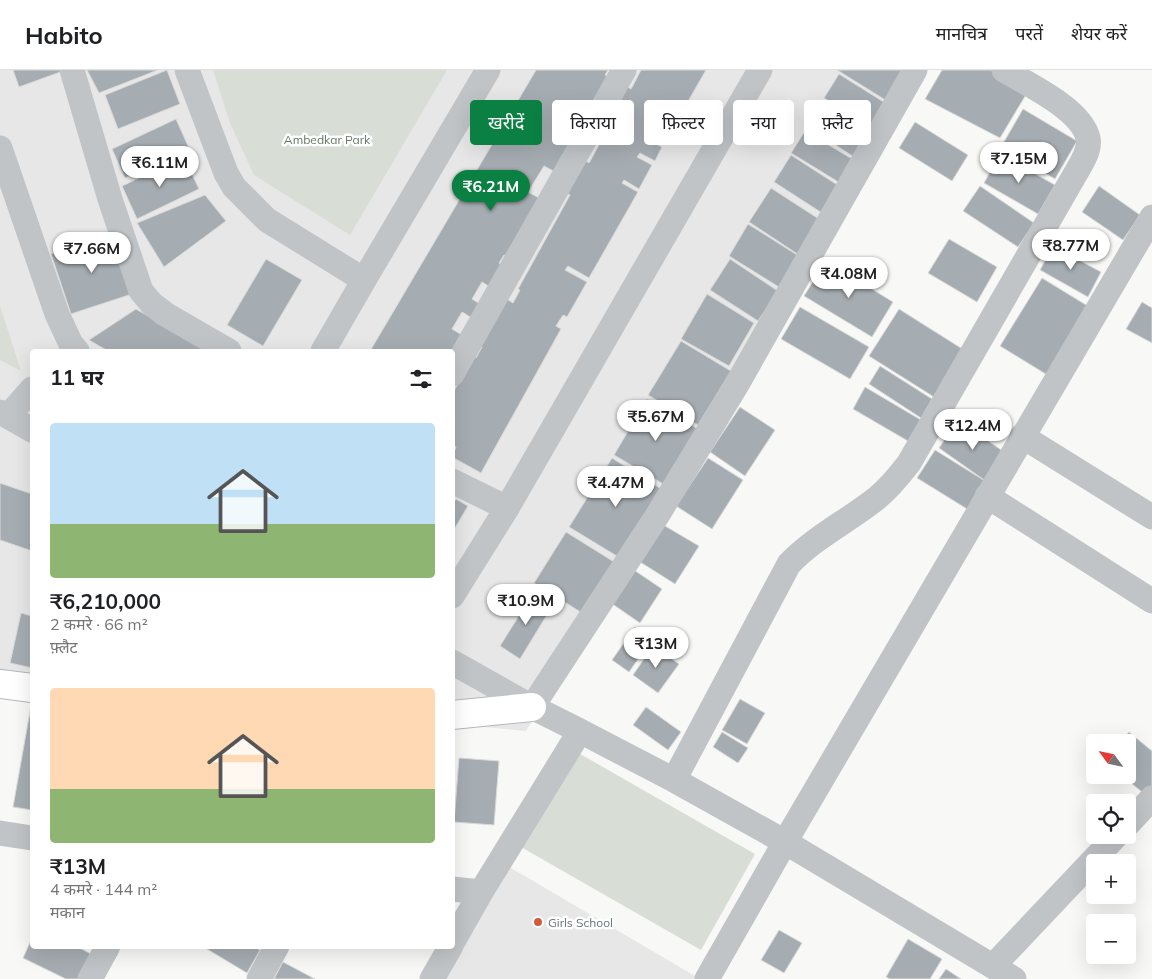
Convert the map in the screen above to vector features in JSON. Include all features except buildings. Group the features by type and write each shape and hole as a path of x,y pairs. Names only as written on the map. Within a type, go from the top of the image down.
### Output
{"main road":[{"path":"0,684 30,688"},
{"path":"455,715 532,707"}],"street":[{"path":"72,70 110,199 141,291 152,304 165,314 226,349"},
{"path":"187,70 226,173 234,187 267,220 364,280"},
{"path":"324,349 488,70"},
{"path":"455,369 624,70"},
{"path":"455,591 507,508 760,70"},
{"path":"532,707 656,516 731,394 914,70"},
{"path":"674,780 789,564 813,542 876,498 909,463 1087,151 1088,138 1076,117 1057,102 1004,70"},
{"path":"0,148 57,314 71,349"},
{"path":"707,979 1022,436 1152,217"},
{"path":"30,390 4,414 30,429"},
{"path":"1022,436 1152,517"},
{"path":"455,482 507,508"},
{"path":"988,496 1152,601"},
{"path":"455,664 532,707 674,780 785,842 1014,979"},
{"path":"455,938 580,731"},
{"path":"1136,815 1152,798"},
{"path":"2,837 30,838"},
{"path":"994,966 1109,844"},
{"path":"455,889 482,892"},
{"path":"90,979 106,949"},
{"path":"259,979 275,949"},
{"path":"432,979 449,949"}],"shaded area":[{"path":"0,70 924,70 526,731 455,724 455,349 30,349 30,679 0,675"},
{"name":"Girls School","path":"506,865 700,979 441,979"}],"green space":[{"name":"Ambedkar Park","path":"213,70 447,70 350,235 254,175 230,123"},
{"path":"0,306 21,371 0,360"},
{"path":"575,751 755,854 701,950 521,847"}],"place":[{"name":"Girls School","path":"538,922"}]}
